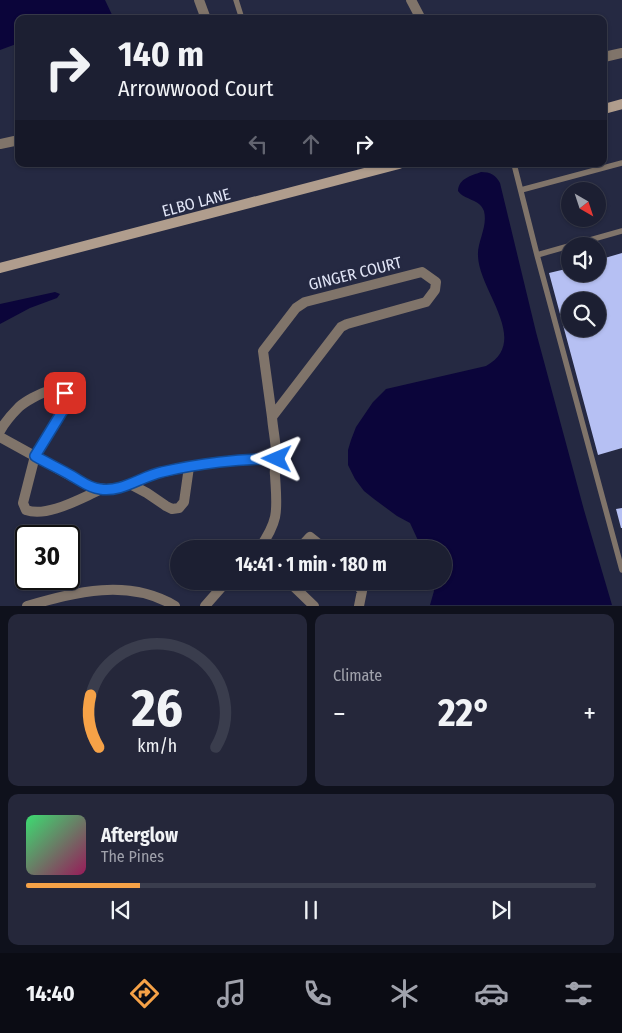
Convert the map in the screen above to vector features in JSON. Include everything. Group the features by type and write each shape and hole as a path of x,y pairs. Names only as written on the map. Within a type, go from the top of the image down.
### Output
{"street":[{"path":"199,0 205,15"},
{"path":"411,0 419,15"},
{"path":"607,56 622,53"},
{"path":"607,108 622,104"},
{"path":"0,144 15,141"},
{"name":"ELBO LANE","path":"0,268 387,167"},
{"name":"GINGER COURT","path":"265,540 272,530 276,517 277,488 274,473 277,459 263,351 296,308 305,302 422,272 436,282 435,290 426,302 342,327 272,417"},
{"path":"0,431 6,421 25,402 51,389 58,389 65,393 68,400 65,407 35,456 23,503 26,510 34,512 63,506 100,490 130,484 161,472 252,458 277,459"},
{"path":"0,438 89,486 100,490"},
{"path":"130,484 172,509 180,508 184,502 189,467"},
{"path":"27,606 88,591 117,589 145,592 176,606"},
{"path":"205,606 219,590"},
{"path":"297,590 314,606"},
{"path":"359,606 361,590"}],"lane":[{"path":"236,0 241,15"},
{"path":"521,190 622,163"},
{"path":"515,167 622,570"},
{"path":"537,255 622,232"}],"shaded area":[{"path":"0,0 105,0 112,15 15,15 15,44 0,50"},
{"path":"481,172 492,174 500,183 536,332 612,605 430,605 434,590 452,590 452,540 418,540 410,523 397,516 364,491 348,465 348,450 356,427 373,402 386,389 486,366 499,356 504,343 504,329 480,270 478,256 485,223 484,211 479,204 458,191 463,180"},
{"path":"55,292 60,294 57,298 30,308 0,324 0,304"}],"building":[{"path":"622,253 622,448 598,455 566,337 606,337 606,292 561,292 561,318 549,273 561,270 561,282 606,282 606,258"},
{"path":"622,508 622,528 621,528 616,509"}],"route":[{"path":"65,393 68,400 65,407 35,456 89,486 100,490 120,487 161,472 189,467 242,461 252,458 277,459"}]}
